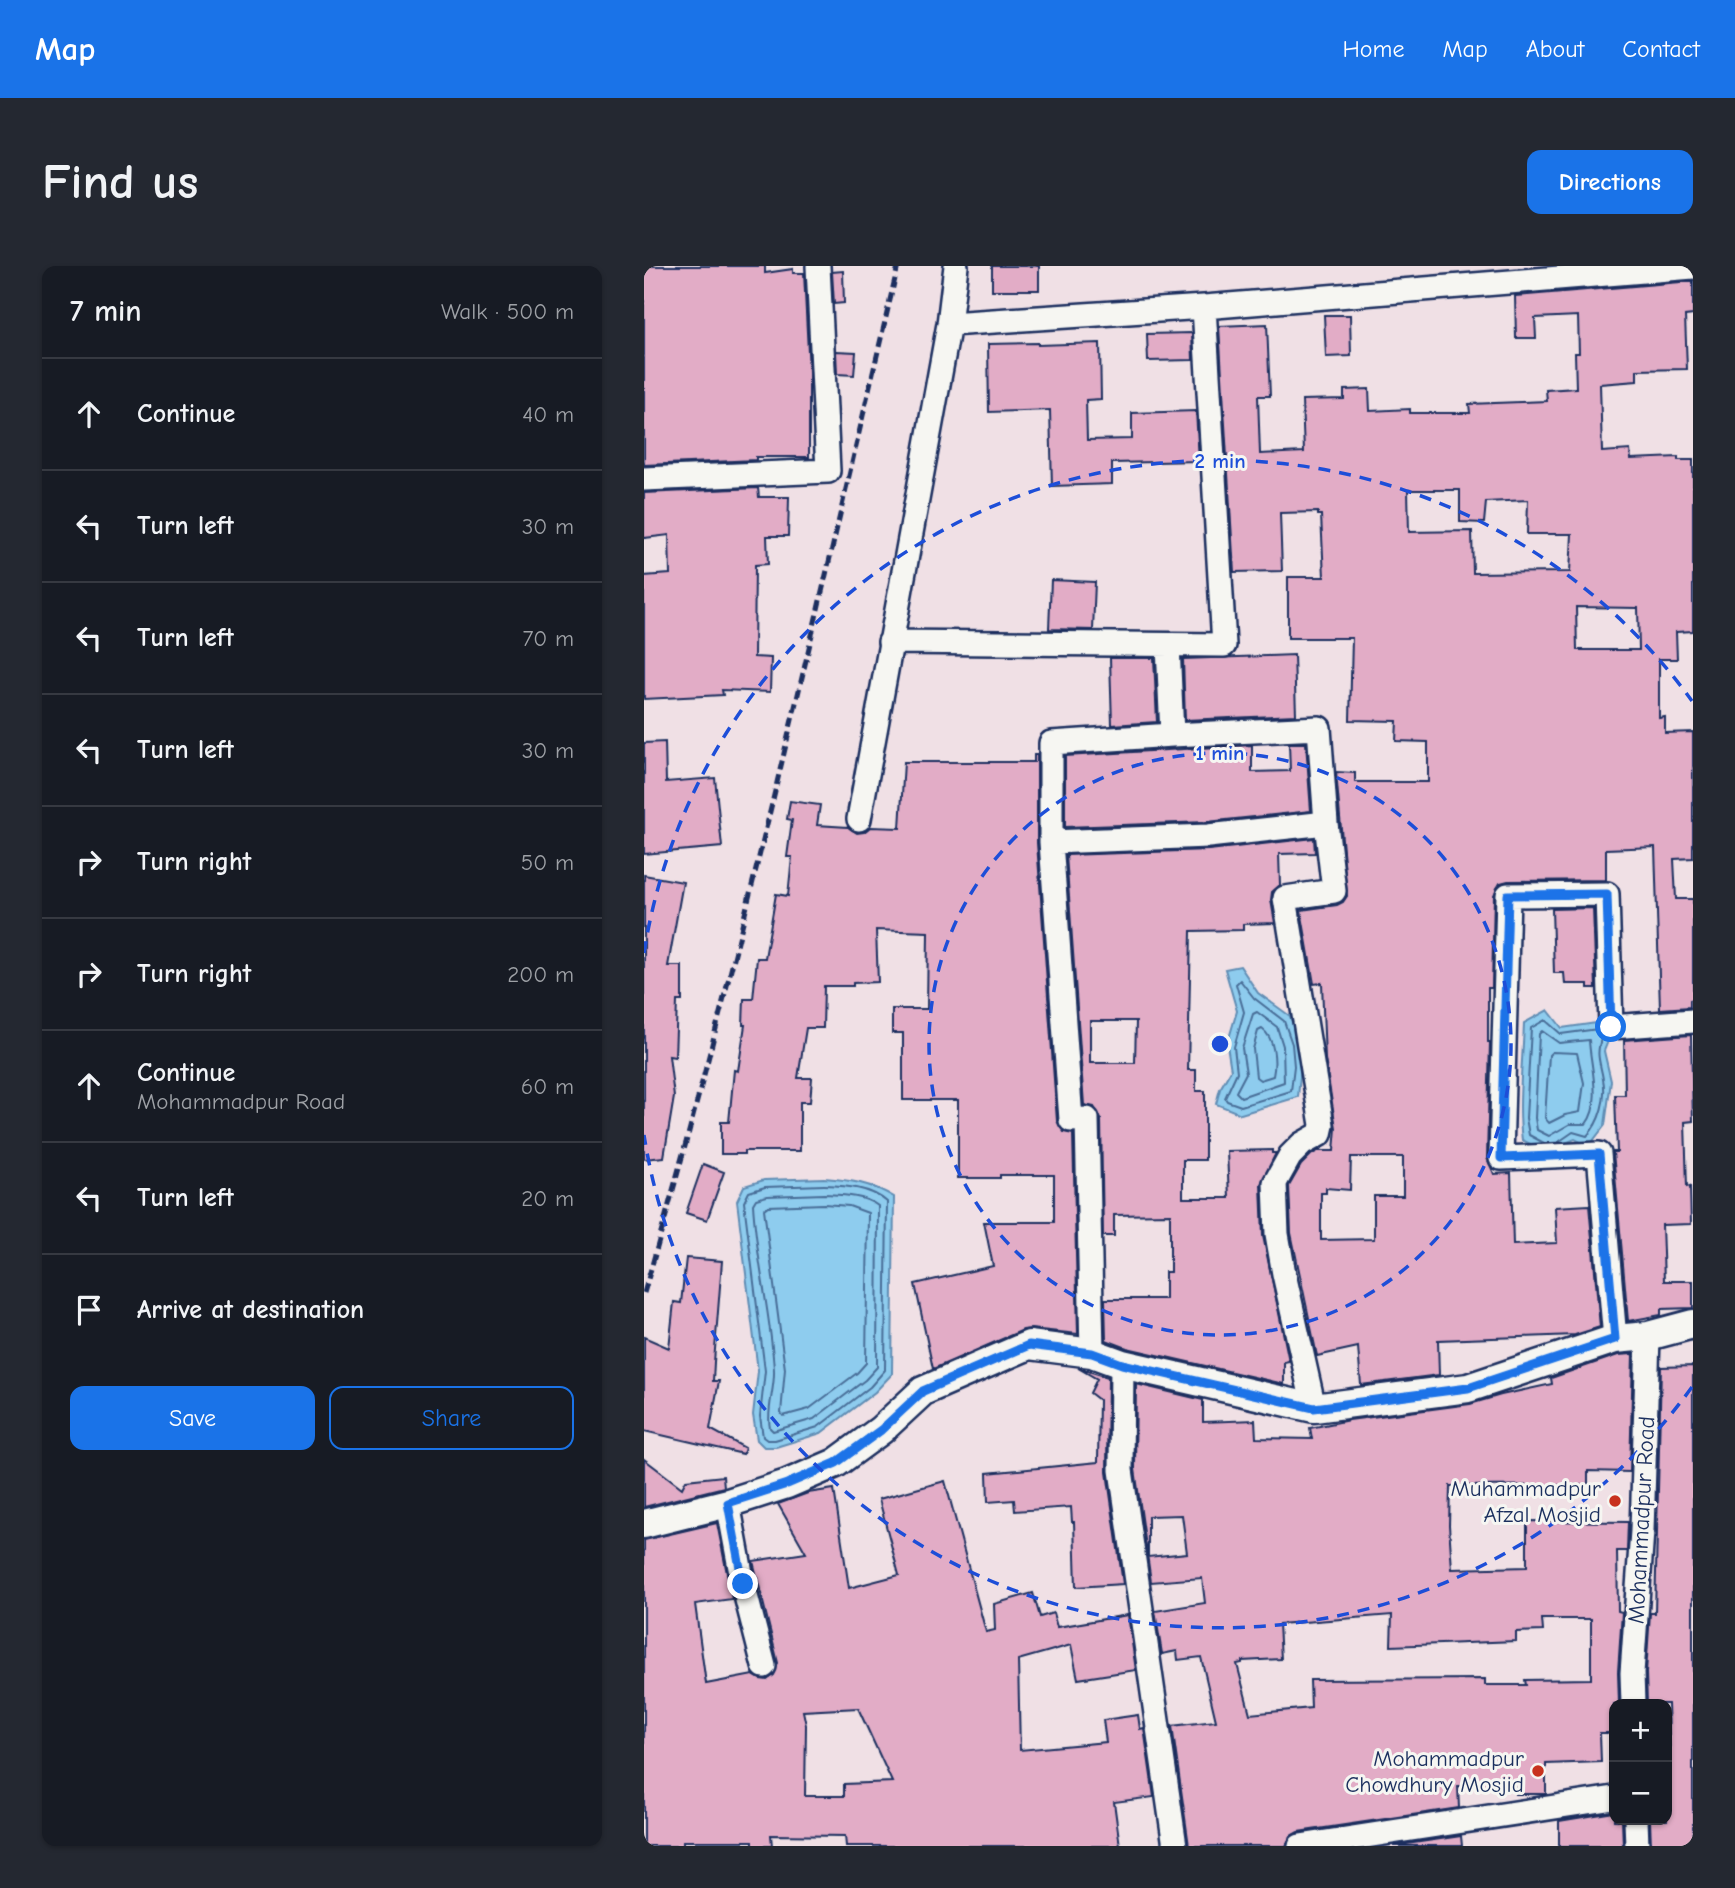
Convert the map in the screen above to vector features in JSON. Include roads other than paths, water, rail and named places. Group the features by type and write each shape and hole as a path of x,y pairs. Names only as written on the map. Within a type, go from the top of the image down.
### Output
{"street":[{"path":"644,479 828,471 818,266"},
{"path":"859,820 949,324 956,266"},
{"path":"949,324 1693,267"},
{"path":"890,642 1224,645 1204,306"},
{"path":"1168,645 1172,735"},
{"path":"1092,1353 1087,1119 1070,1120 1051,842 1051,743 1319,728 1334,891 1285,898 1322,1125 1320,1135 1301,1144 1290,1156 1275,1183 1277,1234 1314,1408"},
{"path":"1051,842 1208,836 1326,823"},
{"path":"1615,1339 1599,1154 1501,1158 1508,895 1607,894 1611,1027 1693,1021"},
{"path":"644,1524 728,1503 787,1484 836,1463 881,1430 923,1391 1029,1345 1092,1353 1122,1364 1314,1408 1468,1388 1615,1339 1648,1336 1693,1324"},
{"name":"Mohammadpur Road","path":"1633,1699 1632,1673 1643,1531 1648,1336"},
{"path":"1122,1364 1121,1470 1175,1846"},
{"path":"728,1503 743,1584 764,1666"},
{"path":"1300,1846 1609,1799"},
{"path":"1636,1825 1637,1846"}],"water":[{"path":"1240,966 1258,993 1290,1016 1299,1043 1301,1066 1298,1097 1241,1114 1216,1104 1220,1089 1231,1070 1227,1045 1237,1011 1225,969"},
{"path":"1548,1010 1562,1028 1603,1022 1612,1031 1604,1051 1611,1081 1605,1125 1589,1146 1575,1139 1545,1151 1522,1140 1520,1097 1524,1023"},
{"path":"824,1178 860,1183 894,1197 892,1374 875,1392 821,1433 776,1447 764,1447 757,1440 753,1415 758,1371 737,1201 744,1186 764,1180"}],"railway":[{"path":"644,1293 680,1166 746,910 898,266"}],"place":[{"name":"Muhammadpur Afzal Mosjid","path":"1615,1501"},
{"name":"Mohammadpur Chowdhury Mosjid","path":"1538,1771"}]}
